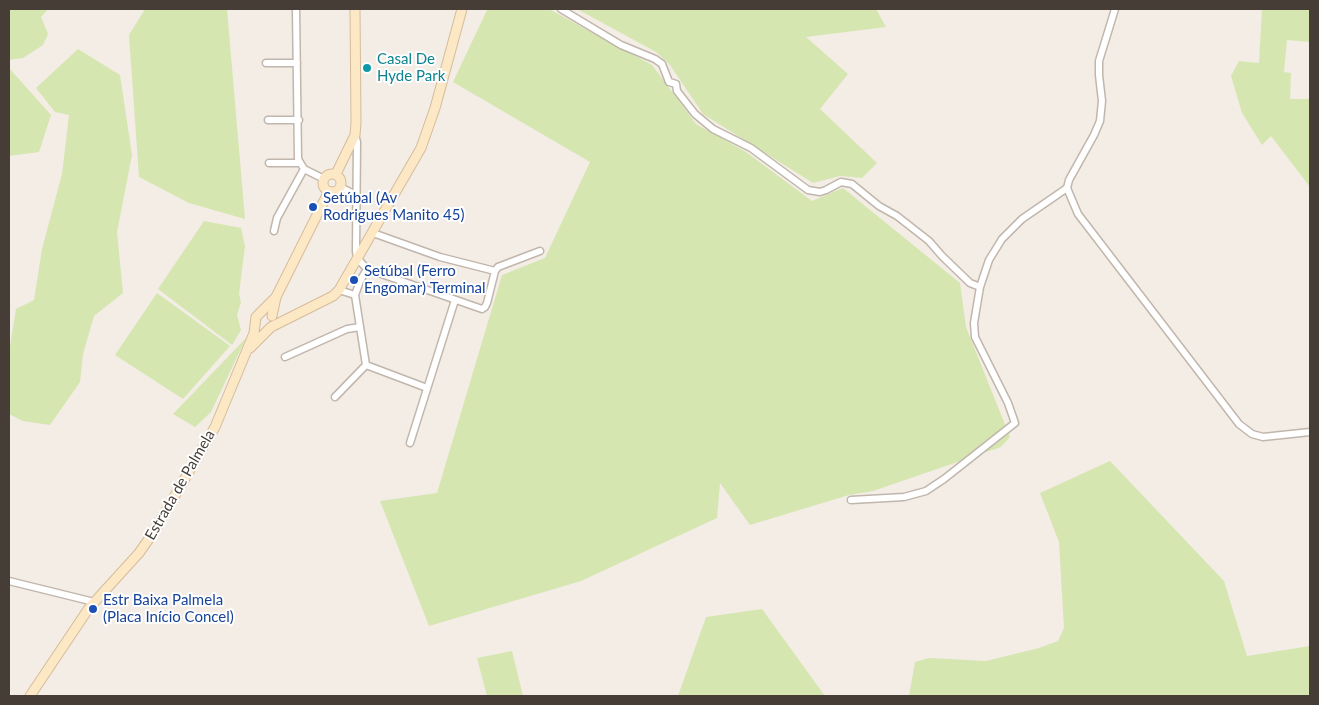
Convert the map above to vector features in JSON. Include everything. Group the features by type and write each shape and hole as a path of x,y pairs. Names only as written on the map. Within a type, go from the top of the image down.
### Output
{"street":[{"path":"274,231 277,218 302,166 298,155 296,9"},
{"path":"355,9 357,258 367,269 482,309 487,303 495,271 503,264 540,251"},
{"name":"Estrada de Palmela","path":"245,354 270,328 333,296 339,290 413,164 428,131 462,9"},
{"path":"561,9 621,45 655,59 662,64 669,82 676,84 680,96 695,114 713,129 751,148 808,190 820,192 841,182 852,184 879,206 897,216 929,240 942,256 970,283 980,287"},
{"path":"1115,9 1100,60 1099,75 1102,101 1100,121 1069,180 1067,188 1078,214 1239,424 1252,434 1263,437 1310,432"},
{"path":"266,63 297,63"},
{"path":"268,120 298,120"},
{"path":"336,174 355,135"},
{"path":"269,163 302,166 324,179"},
{"path":"329,191 323,185 324,179 330,174 336,174"},
{"path":"329,191 340,187 341,181 336,174"},
{"path":"340,187 356,195"},
{"path":"851,500 904,497 926,491 1015,423 1008,403 975,337 974,323 980,287 989,260 1002,239 1022,219 1067,188"},
{"path":"276,297 256,317 255,322 260,329 270,328 273,322 272,316 276,297 329,191"},
{"path":"373,232 440,257 495,271"},
{"path":"366,365 355,296 360,281 367,269"},
{"path":"339,290 355,296"},
{"path":"410,443 455,300"},
{"path":"260,313 265,312 272,316"},
{"name":"Estrada de Palmela","path":"272,316 290,317"},
{"name":"Estrada de Palmela","path":"30,696 94,602 139,554 154,533 209,439 254,333 255,322"},
{"path":"285,357 347,329 360,327"},
{"path":"366,365 427,388"},
{"path":"335,397 366,365"},
{"path":"9,581 94,602"}],"green space":[{"path":"9,9 48,9 41,17 48,34 43,45 23,58 9,60"},
{"path":"145,9 227,9 245,219 189,203 139,177 129,35"},
{"path":"549,9 652,65 696,124 746,152 812,201 843,188 960,283 966,327 1010,437 1001,447 873,491 849,495 750,525 720,483 717,518 581,581 429,626 380,501 437,493 502,275 545,258 590,162 453,82 487,10"},
{"path":"577,9 876,9 886,27 806,37 848,74 820,109 877,163 862,178 840,176 813,183 703,114 670,65 656,52"},
{"path":"1262,9 1310,9 1310,42 1287,40 1284,72 1291,73 1290,99 1310,99 1310,187 1271,136 1262,145 1242,113 1231,76 1239,61 1259,63"},
{"path":"78,49 120,75 132,155 117,232 123,293 94,316 83,354 80,382 50,425 23,421 9,414 9,352 16,309 34,300 42,249 62,174 69,115 55,112 36,88"},
{"path":"9,68 51,115 39,152 9,156"},
{"path":"204,221 241,228 245,246 239,294 241,302 237,315 241,330 232,345 158,289"},
{"path":"157,293 230,346 183,399 115,355"},
{"path":"246,338 211,412 195,427 173,414"},
{"path":"1110,461 1224,581 1247,656 1310,646 1310,696 909,696 915,662 929,658 986,661 1039,648 1058,641 1064,628 1059,542 1040,493"},
{"path":"762,609 825,696 678,696 706,617"},
{"path":"512,651 523,696 487,696 477,658"}],"place":[{"name":"Casal De Hyde Park","path":"367,68"},
{"name":"Setúbal (Av Rodrigues Manito 45)","path":"313,207"},
{"name":"Setúbal (Ferro Engomar) Terminal","path":"354,280"},
{"name":"Estr Baixa Palmela (Placa Início Concel)","path":"93,609"}]}
